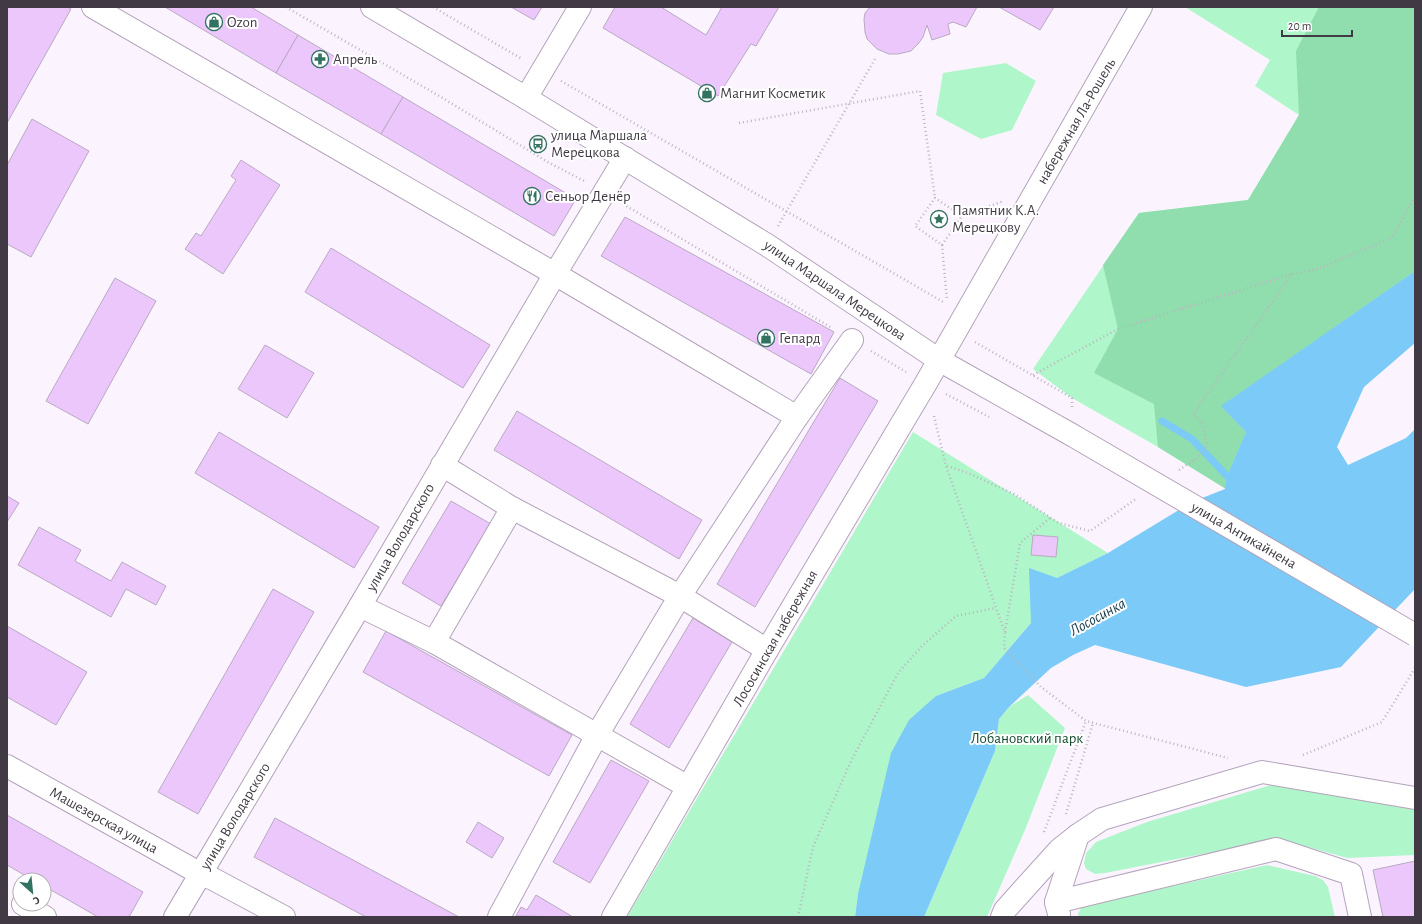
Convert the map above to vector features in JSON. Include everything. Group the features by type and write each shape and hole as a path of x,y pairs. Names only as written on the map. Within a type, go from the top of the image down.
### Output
{"street":[{"path":"93,7 555,274 797,417"},
{"name":"улица Маршала Мерецкова","path":"372,7 526,98 767,245 939,360 1072,435"},
{"path":"526,98 580,7"},
{"name":"набережная Ла-Рошель","path":"939,360 1141,7"},
{"name":"улица Володарского","path":"175,917 625,158"},
{"path":"499,917 597,735 680,596 797,417 852,340"},
{"name":"Лососинская набережная","path":"613,917 767,650 939,360"},
{"name":"улица Антикайнена","path":"1072,435 1415,635"},
{"path":"442,465 512,508 680,596 767,650"},
{"path":"434,642 512,508"},
{"path":"360,606 369,612 434,642 688,787"},
{"name":"Машезерская улица","path":"7,766 201,874 284,917"},
{"path":"1002,917 1006,910 1059,850 1072,839 1102,820 1262,772 1415,798"},
{"path":"1072,839 1058,910 1276,849 1351,874 1360,917"}],"path":[{"path":"433,7 947,304 942,245 962,216 1010,199"},
{"path":"767,245 875,59"},
{"path":"739,123 920,91 935,198 915,226 942,245"},
{"path":"1032,375 1118,329 1292,274 1314,270 1392,238 1415,196"},
{"path":"935,198 962,216"},
{"path":"1178,471 1197,458 1207,446 1202,422 1193,414 1292,274"},
{"path":"956,331 1072,398 1072,435"},
{"path":"926,383 946,466 1005,633"},
{"path":"946,466 968,473 1014,494 1059,523 1090,531 1140,497"},
{"path":"1050,518 1020,543 1005,633 1004,648 1041,687 1086,721 1229,758"},
{"path":"798,917 812,846 851,761 898,673 923,645 956,616 996,608"},
{"path":"1297,757 1382,722 1415,668"},
{"path":"1043,832 1086,721"},
{"path":"1072,839 1064,822 1093,723"}],"green space":[{"path":"1185,7 1415,7 1415,271 1226,489 1158,447 1072,398 1033,369 1139,213 1248,200 1299,115 1255,86 1270,60"},
{"path":"1319,7 1415,7 1415,271 1222,406 1246,432 1227,476 1226,489 1158,447 1154,404 1094,373 1118,329 1103,265 1139,213 1248,200 1299,115 1296,51"},
{"path":"1006,63 1036,81 1012,130 981,139 936,115 943,73"},
{"path":"913,432 1108,553 1057,578 1031,608 1031,623 984,678 936,696 858,894 855,917 627,917"},
{"name":"Лобановский парк","path":"1028,695 1065,728 1025,830 987,917 924,917 995,751 999,719 1009,707"},
{"path":"1271,785 1415,809 1415,855 1347,858 1280,839 1105,873 1095,874 1086,869 1084,863 1086,853 1096,842 1147,822"},
{"path":"1267,865 1315,876 1323,880 1328,887 1335,917 1079,917 1078,914 1081,908 1088,905"}],"water":[{"name":"Лососинка","path":"1415,271 1415,343 1364,387 1337,447 1348,465 1406,438 1415,429 1415,589 1341,667 1246,687 1095,645 1073,655 1051,668 1009,707 999,719 995,751 924,917 855,917 858,894 891,753 909,720 936,696 984,678 1031,623 1029,568 1057,578 1108,553 1192,502 1225,489 1227,476 1246,432 1221,406"}],"building":[{"path":"7,7 67,7 71,9 7,123"},
{"path":"165,7 251,7 298,35 276,73"},
{"path":"511,7 542,7 534,20"},
{"path":"615,7 661,7 706,35 722,7 779,7 756,46 751,44 718,96 603,28"},
{"path":"870,7 977,7 966,27 953,22 948,24 950,34 932,40 927,25 923,37 911,51 898,54 889,54 877,49 867,39 864,19 865,13"},
{"path":"999,7 1054,7 1040,30"},
{"path":"298,35 403,97 381,134 276,73"},
{"path":"403,97 576,199 554,236 381,134"},
{"path":"32,119 89,151 31,257 7,244 7,165"},
{"path":"241,160 280,185 223,274 185,249 196,233 201,236 236,180 231,176"},
{"path":"625,217 834,332 811,374 601,256"},
{"path":"331,248 490,345 463,388 305,292"},
{"path":"115,278 156,301 88,424 46,401"},
{"path":"265,345 314,373 287,418 238,389"},
{"path":"840,378 878,401 755,607 717,584"},
{"path":"517,411 702,520 679,559 494,450"},
{"path":"219,432 379,527 354,568 195,473"},
{"path":"7,496 19,503 7,522"},
{"path":"451,501 491,524 441,606 402,583"},
{"path":"39,527 81,550 75,561 111,581 122,562 166,586 156,605 126,589 111,617 18,565"},
{"path":"1033,535 1058,537 1056,557 1031,555"},
{"path":"273,589 314,612 198,814 158,792"},
{"path":"693,618 732,642 669,748 630,724"},
{"path":"7,626 87,672 56,725 7,697"},
{"path":"386,631 572,735 549,776 363,672"},
{"path":"611,760 649,781 590,883 553,862"},
{"path":"7,815 143,892 129,917 98,917 52,891 52,872 19,872 7,865"},
{"path":"275,818 459,917 366,917 254,857"},
{"path":"478,822 504,838 492,858 466,842"},
{"path":"1415,861 1415,917 1383,917 1373,870"},
{"path":"536,895 573,917 516,916 521,907 527,910"}],"waterway":[{"path":"1162,421 1192,439 1227,476"}],"place":[{"name":"Ozon","path":"214,22"},
{"name":"Апрель","path":"320,59"},
{"name":"Магнит Косметик","path":"707,93"},
{"name":"улица Маршала Мерецкова","path":"538,144"},
{"name":"Сеньор Денёр","path":"532,196"},
{"name":"Памятник К.А. Мерецкову","path":"939,219"},
{"name":"Гепард","path":"766,338"}]}
